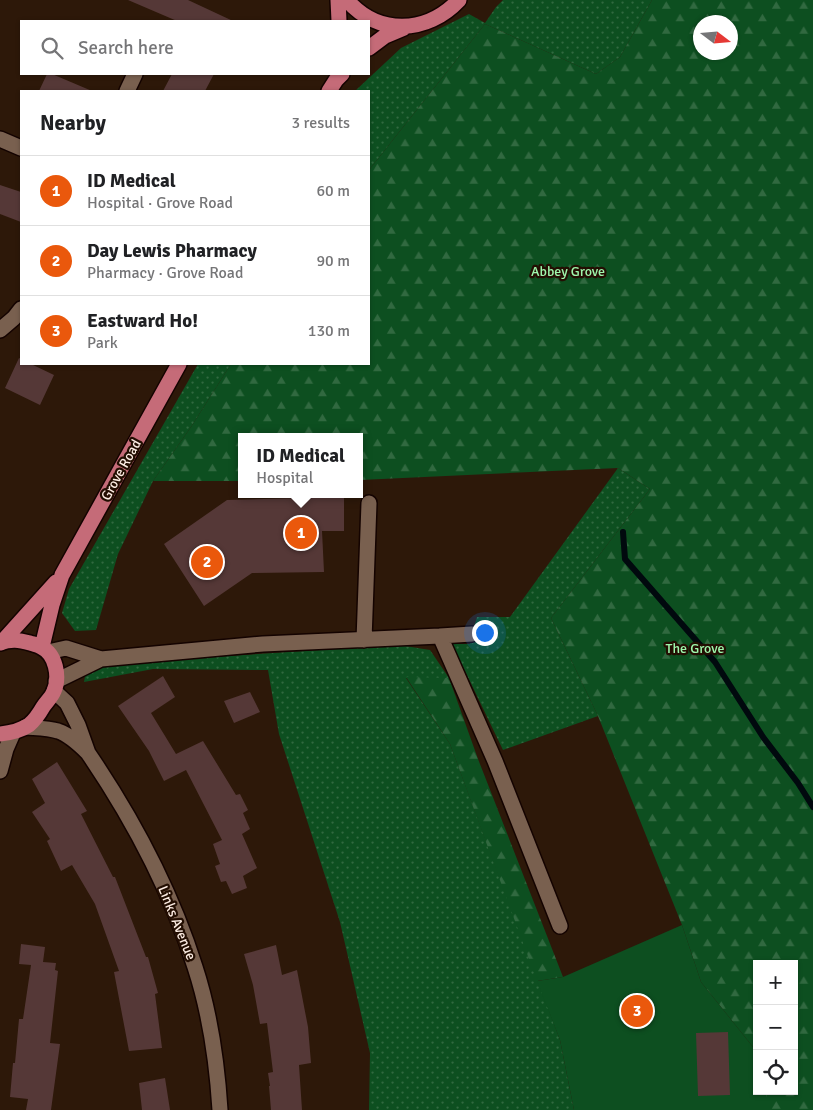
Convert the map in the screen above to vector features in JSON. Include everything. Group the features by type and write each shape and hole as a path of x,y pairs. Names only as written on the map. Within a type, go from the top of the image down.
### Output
{"main road":[{"path":"338,0 340,20"},
{"path":"347,0 365,16 393,26 408,26 432,20 459,0"},
{"path":"370,47 385,36 408,26"},
{"name":"Grove Road","path":"45,650 52,605 62,575 178,365"},
{"name":"Grove Road","path":"0,643 62,575"},
{"path":"0,643 16,640 45,650 56,667 55,686 34,720 13,731"}],"street":[{"path":"127,90 135,75"},
{"path":"0,139 20,148"},
{"path":"0,330 20,310"},
{"path":"364,640 369,503"},
{"path":"45,650 66,648 102,659 263,644 472,634"},
{"path":"440,636 495,761 560,926"},
{"path":"55,686 102,659"},
{"name":"Links Avenue","path":"55,686 67,703 78,725 88,753"},
{"name":"Links Avenue","path":"13,731 51,729 61,732 75,741 88,753 105,777 139,836 176,913 195,968 210,1030 220,1110"},
{"path":"0,771 13,731"}],"green space":[{"path":"503,0 652,0 620,57 596,74 485,24 370,169 370,90 356,90 401,48 469,14 485,23"},
{"name":"Abbey Grove","path":"652,0 813,0 813,1110 766,1110 766,1095 798,1095 798,960 753,960 753,1047 701,982 682,925 598,716 551,618 650,489 618,468 363,480 363,433 238,433 238,481 153,481 191,427 230,365 370,365 370,169 485,24 596,74 620,57"},
{"path":"197,365 230,365 191,427 153,481 118,554 96,630 75,631 62,613 69,589"},
{"path":"618,468 650,489 551,618 598,716 503,750 452,644 470,644 477,617 510,617"},
{"path":"399,645 430,650 449,678 406,678 450,744 560,1040 574,1110 369,1110 370,1053 340,922 279,734 268,670 153,669 84,682 87,665"},
{"path":"406,677 449,678 478,759 563,977 537,981 450,744"},
{"path":"682,925 701,982 753,1047 753,1095 766,1095 766,1110 574,1110 560,1040 537,981 563,977"}],"building":[{"path":"128,0 188,0 231,20 175,20"},
{"path":"47,75 54,75 90,90 39,90"},
{"path":"171,75 213,75 206,90 164,90"},
{"path":"0,185 20,192 20,222 0,214"},
{"path":"19,358 20,365 33,365 54,375 40,405 5,388"},
{"path":"344,498 344,531 322,531 324,572 252,573 204,606 164,544 227,500"},
{"path":"163,676 175,697 151,713 176,754 203,741 236,795 240,794 248,810 243,813 250,829 242,834 257,868 243,876 247,888 232,894 226,881 221,882 215,866 220,864 213,844 222,840 186,770 164,781 149,751 118,706"},
{"path":"250,692 260,712 234,723 224,701"},
{"path":"57,762 87,811 81,814 113,877 115,877 146,957 148,957 158,993 155,994 162,1048 129,1051 114,972 119,971 95,904 72,865 61,871 47,841 50,839 32,812 45,803 32,779"},
{"path":"21,944 45,947 43,962 56,963 55,970 58,971 50,1043 60,1044 51,1110 26,1110 28,1099 10,1097 19,1019 23,1019 31,965 19,964"},
{"path":"276,945 282,975 297,970 308,1027 311,1063 299,1065 302,1110 271,1110 268,1073 273,1072 267,1023 260,1024 253,985 244,954"},
{"path":"728,1032 730,1095 698,1096 696,1033"},
{"path":"165,1078 170,1110 142,1110 139,1083"}],"waterway":[{"path":"623,532 625,559 715,662 763,737 798,783 813,807"}],"place":[{"name":"ID Medical","path":"301,533"},
{"name":"Day Lewis Pharmacy","path":"207,562"},
{"name":"Eastward Ho!","path":"637,1011"}],"park label":[{"name":"The Grove","path":"695,648"}]}
